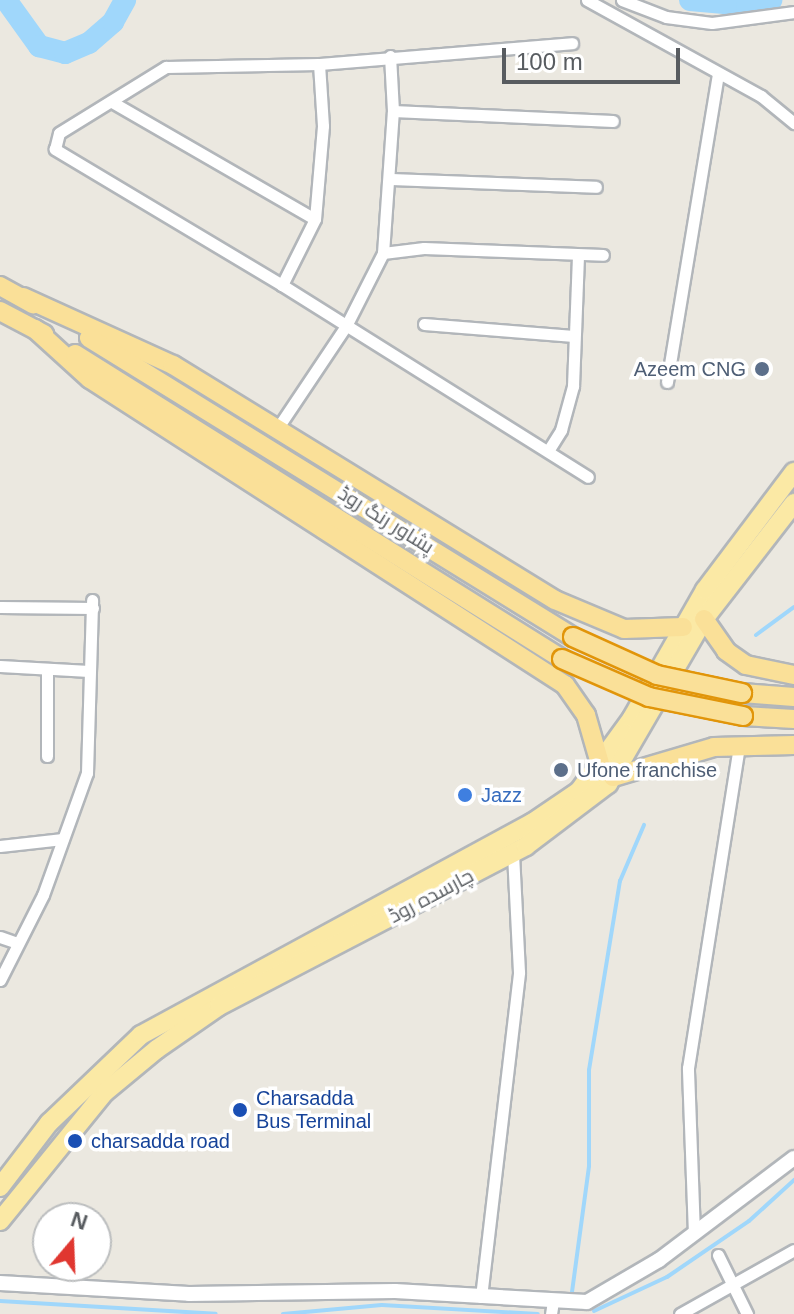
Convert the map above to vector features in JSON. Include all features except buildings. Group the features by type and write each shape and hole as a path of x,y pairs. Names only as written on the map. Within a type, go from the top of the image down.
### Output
{"highway":[{"name":"پشاور رنگ روڈ","path":"0,286 23,297 573,637 657,675 742,693 794,697"},
{"path":"23,297 173,365 279,426 555,600 624,629 683,627"},
{"name":"پشاور رنگ روڈ","path":"0,311 35,329 562,659 649,697 743,716 794,719"},
{"path":"35,329 90,379 565,685 586,715 607,772 714,747 794,745"},
{"path":"704,619 726,651 746,665 794,675"}],"main road":[{"name":"چارسدہ روڈ","path":"0,1187 49,1123 141,1035 546,815 607,772 683,627 794,472"},
{"name":"چارسدہ روڈ","path":"0,1221 105,1092 157,1049 219,1006 513,853 576,812 607,772 704,619 794,503"}],"street":[{"path":"587,0 761,96 794,123"},
{"path":"622,0 666,17 712,23 794,12"},
{"path":"572,43 319,64 166,67 59,133 55,149 282,285 588,477"},
{"path":"279,426 346,326 383,253 393,111 390,56"},
{"path":"282,285 315,219 323,126 319,64"},
{"path":"667,382 718,75"},
{"path":"112,102 315,219"},
{"path":"393,111 613,121"},
{"path":"390,179 596,187"},
{"path":"383,253 424,248 578,257 603,255"},
{"path":"548,451 561,430 573,386 578,257"},
{"path":"424,324 574,336"},
{"path":"0,607 92,604 89,671 93,708 87,773 63,839 0,980"},
{"path":"0,666 89,671"},
{"path":"47,669 47,756"},
{"path":"694,1234 688,1068 739,746"},
{"path":"0,846 63,839"},
{"path":"481,1297 519,972 513,853"},
{"path":"0,937 17,943"},
{"path":"0,1283 189,1294 395,1291 481,1297 552,1308 585,1308 694,1234 794,1158"},
{"path":"680,1314 794,1250"},
{"path":"718,1255 747,1314"}],"waterway":[{"path":"6,0 39,46 65,53 89,43 113,22 125,0"},
{"path":"690,0 747,5 771,0"},
{"path":"756,635 794,607"},
{"path":"572,1292 589,1166 589,1070 620,881 644,825"},
{"path":"594,1311 667,1277 749,1221 794,1180"},
{"path":"0,1301 216,1314"},
{"path":"283,1314 382,1305 538,1314"}],"place":[{"name":"Azeem CNG","path":"762,369"},
{"name":"Ufone franchise","path":"561,770"},
{"name":"Jazz","path":"465,795"},
{"name":"Charsadda Bus Terminal","path":"240,1110"},
{"name":"charsadda road","path":"75,1141"}]}
